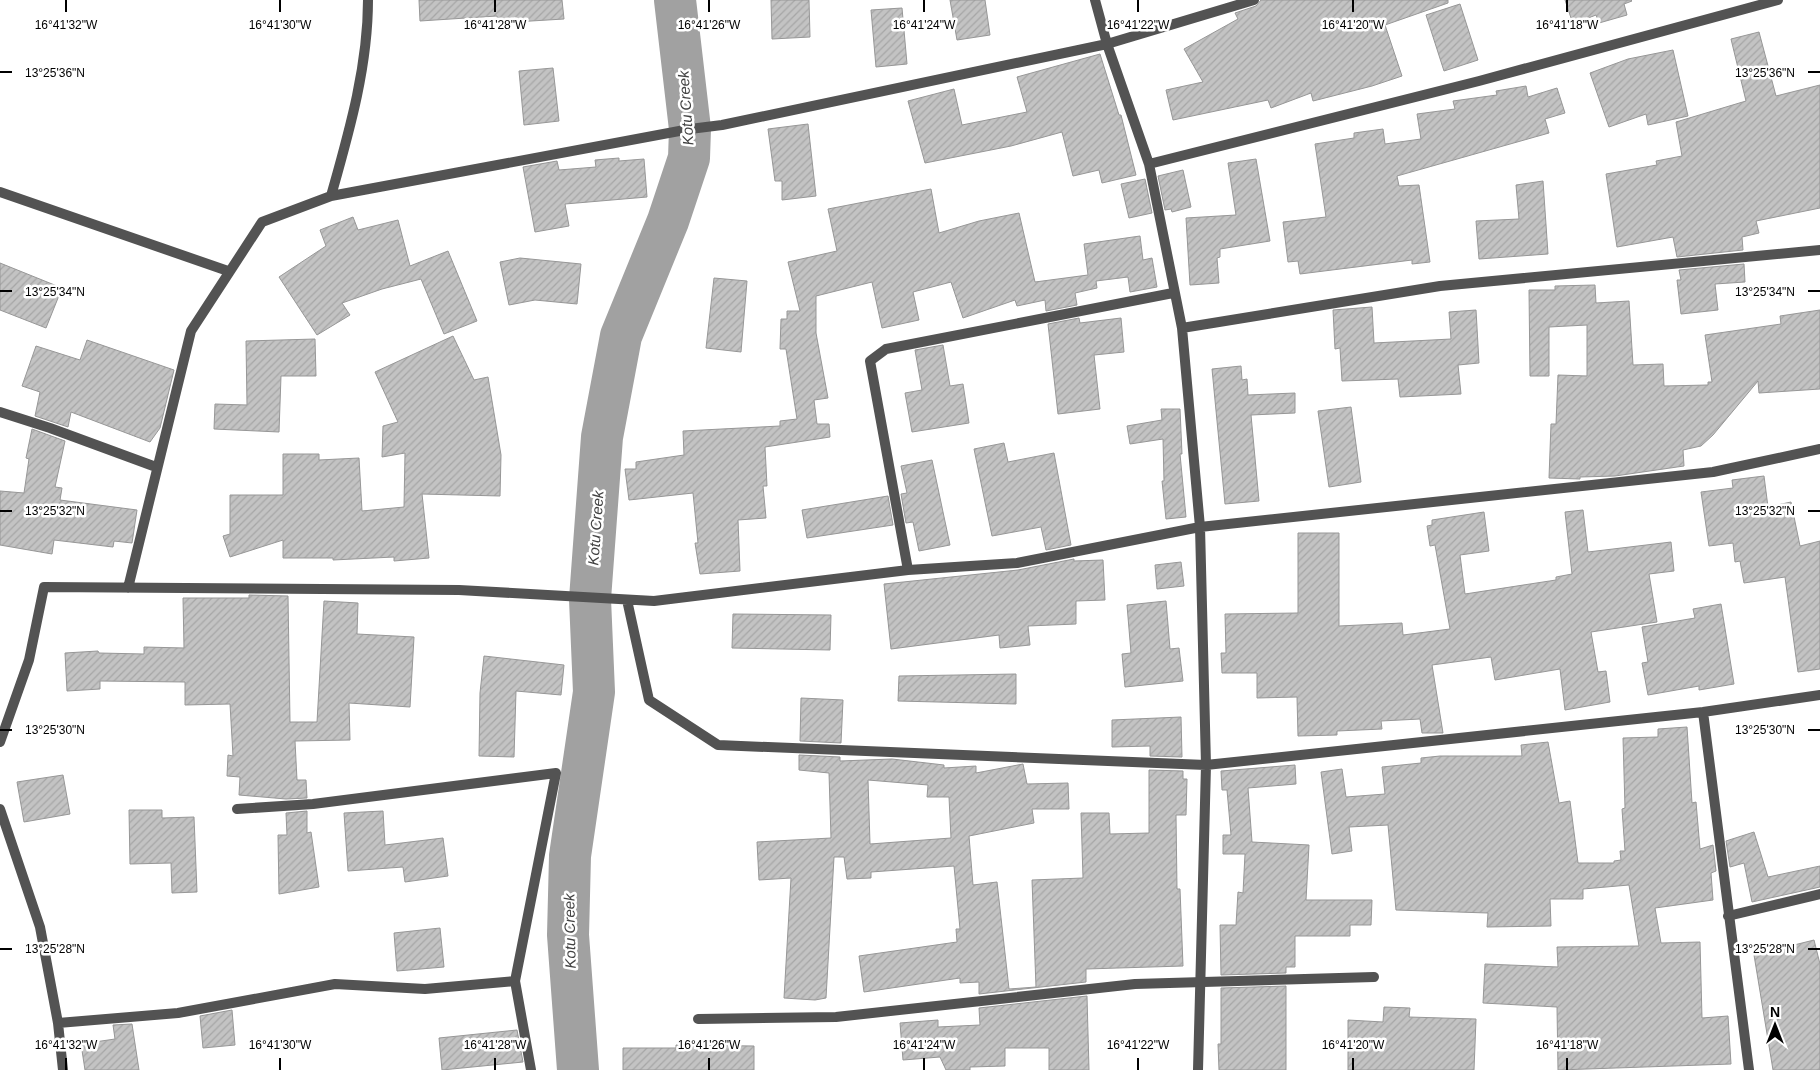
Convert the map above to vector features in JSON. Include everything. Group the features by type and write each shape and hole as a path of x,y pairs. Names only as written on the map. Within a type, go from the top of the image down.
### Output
{"street":[{"path":"330,196 348,133 364,63 368,24 368,0"},
{"path":"1095,0 1107,44 1149,164 1173,293 1182,328 1200,527 1206,765 1198,1070"},
{"path":"128,588 156,467 191,331 228,271 262,222 330,196 690,129 722,125 1107,44 1254,0"},
{"path":"1149,164 1479,81 1778,0"},
{"path":"0,192 228,271"},
{"path":"1182,328 1440,286 1820,250"},
{"path":"908,570 870,361 886,349 1173,293"},
{"path":"0,412 50,428 156,467"},
{"path":"0,742 29,660 44,586 459,590 654,601 908,570 1017,563 1200,527 1713,472 1820,450"},
{"path":"627,600 649,700 718,746 1206,765 1703,712 1820,695"},
{"path":"1703,712 1728,916 1750,1070"},
{"path":"237,809 313,804 556,774 515,981 531,1070"},
{"path":"0,809 40,926 58,1023 64,1070"},
{"path":"1728,916 1820,894"},
{"path":"698,1019 836,1017 1136,984 1200,984 1374,977"},
{"path":"58,1023 178,1013 335,984 425,989 515,981"}],"building":[{"path":"419,0 562,0 564,19 498,23 497,16 420,21"},
{"path":"771,0 809,0 810,37 772,39"},
{"path":"950,0 985,0 990,35 957,40"},
{"path":"1261,0 1448,0 1448,3 1385,25 1402,76 1372,86 1313,101 1311,93 1271,108 1268,100 1173,120 1166,90 1203,82 1184,49 1238,19 1235,13 1256,6"},
{"path":"1565,0 1632,1 1624,4 1627,15 1599,23 1596,15 1573,24"},
{"path":"1460,4 1478,60 1444,71 1426,15"},
{"path":"902,8 907,64 876,67 871,10"},
{"path":"1759,32 1776,96 1820,85 1820,208 1756,221 1759,233 1742,237 1743,250 1677,257 1673,237 1617,247 1606,174 1657,165 1656,161 1682,156 1676,122 1746,101 1731,39"},
{"path":"1673,50 1688,116 1648,125 1646,114 1609,127 1590,73 1628,59"},
{"path":"1100,54 1119,115 1121,115 1136,175 1102,183 1099,170 1073,176 1062,132 1011,146 925,163 908,101 954,89 962,125 1027,112 1017,77"},
{"path":"553,68 559,121 524,125 519,71"},
{"path":"1526,86 1528,97 1557,88 1565,113 1545,119 1549,133 1397,176 1399,186 1419,185 1430,262 1412,264 1412,260 1300,274 1298,261 1288,262 1283,222 1326,217 1315,144 1354,138 1354,133 1383,129 1385,144 1421,139 1417,114 1455,109 1453,101 1497,95 1496,91"},
{"path":"808,124 816,196 782,200 782,181 775,181 768,129"},
{"path":"619,158 619,161 644,159 647,197 565,204 569,226 535,232 523,167 557,161 559,170 596,167 595,160"},
{"path":"1256,159 1270,241 1220,249 1220,257 1217,258 1219,283 1190,285 1186,218 1236,215 1228,163"},
{"path":"1183,170 1191,207 1172,212 1171,209 1165,210 1158,176"},
{"path":"1145,179 1152,213 1129,218 1121,184"},
{"path":"1543,181 1548,254 1479,259 1476,221 1519,219 1516,185"},
{"path":"931,189 939,233 979,221 1019,213 1035,282 1088,275 1084,244 1140,236 1143,260 1152,258 1157,287 1130,292 1128,277 1096,281 1097,288 1075,293 1077,305 1046,311 1045,300 1017,306 1015,300 963,318 951,282 913,292 919,320 882,328 872,282 816,296 816,333 828,398 814,400 817,424 829,424 830,437 765,447 767,486 763,486 766,518 738,520 740,571 700,574 695,543 698,543 693,493 629,500 625,469 636,469 636,462 684,455 683,431 780,426 780,421 797,419 786,349 780,349 781,319 787,319 787,311 800,311 788,262 837,251 828,209"},
{"path":"353,217 358,230 398,220 410,266 448,251 477,321 444,334 421,279 382,289 342,303 350,315 317,335 279,277 326,246 320,230"},
{"path":"520,258 581,264 577,304 535,300 509,305 500,262"},
{"path":"0,263 62,288 46,328 0,310"},
{"path":"1744,264 1745,282 1715,284 1718,310 1681,314 1677,280 1681,280 1679,270"},
{"path":"714,278 747,281 741,352 706,348"},
{"path":"1595,285 1596,303 1629,301 1633,365 1663,364 1664,386 1708,385 1708,382 1712,382 1705,335 1781,324 1780,316 1820,310 1820,389 1759,393 1758,381 1713,435 1701,446 1683,450 1684,466 1615,476 1580,477 1580,479 1549,478 1551,424 1556,424 1558,375 1587,376 1587,325 1549,327 1549,376 1530,376 1529,290 1555,290 1555,286"},
{"path":"1372,307 1374,343 1451,339 1449,312 1476,310 1479,363 1458,365 1461,394 1400,397 1398,379 1342,381 1340,348 1335,349 1333,310"},
{"path":"1079,318 1080,323 1121,318 1124,352 1094,355 1100,409 1058,414 1048,324"},
{"path":"453,336 474,380 488,377 501,455 500,496 422,494 429,558 394,561 394,557 333,560 333,558 283,558 283,540 230,557 223,536 230,534 230,495 283,495 283,454 319,454 319,460 359,458 362,511 404,507 405,453 382,457 383,426 398,422 375,372"},
{"path":"315,339 316,376 281,376 279,432 214,429 215,404 247,405 246,341"},
{"path":"87,340 174,370 160,428 150,442 71,412 68,427 35,416 40,392 22,386 36,346 80,360"},
{"path":"943,345 950,386 963,384 969,423 912,432 905,393 922,390 915,350"},
{"path":"1241,366 1242,380 1247,379 1248,395 1295,393 1295,413 1251,415 1259,501 1225,504 1212,369"},
{"path":"1351,407 1361,482 1329,487 1318,411"},
{"path":"1161,409 1180,409 1182,454 1180,454 1186,517 1166,519 1162,481 1164,481 1163,439 1130,444 1127,426 1162,420"},
{"path":"32,429 65,441 55,487 62,488 60,500 137,510 132,543 114,541 113,547 54,540 52,554 0,545 0,491 24,493 29,459 26,458"},
{"path":"1004,443 1008,462 1054,453 1071,545 1046,550 1041,527 992,536 974,449"},
{"path":"932,460 950,545 919,551 913,522 906,523 901,494 907,493 901,466"},
{"path":"1764,476 1768,507 1791,502 1800,546 1820,541 1820,669 1798,672 1785,577 1744,583 1740,561 1735,562 1733,543 1709,546 1701,492 1733,488 1732,480"},
{"path":"888,496 893,525 807,538 802,510"},
{"path":"1583,510 1588,552 1671,542 1674,571 1649,574 1657,622 1591,632 1598,672 1606,671 1610,702 1565,710 1560,669 1495,680 1491,657 1432,665 1443,733 1422,733 1420,719 1381,721 1382,729 1337,731 1337,735 1298,736 1297,697 1257,698 1257,673 1222,673 1221,653 1226,653 1225,614 1298,613 1298,533 1339,533 1339,626 1402,623 1403,635 1450,629 1435,545 1430,546 1427,526 1432,525 1432,520 1484,512 1489,551 1460,555 1465,594 1556,580 1556,577 1572,574 1565,512"},
{"path":"1074,559 1074,561 1103,560 1105,600 1076,601 1076,624 1028,626 1030,645 1000,648 999,635 891,649 884,584 1018,570"},
{"path":"1181,562 1184,586 1157,589 1155,565"},
{"path":"249,595 288,596 290,722 317,722 324,601 358,603 357,634 414,637 410,707 349,703 350,740 295,741 297,780 306,780 307,798 286,799 239,795 240,777 227,776 228,755 233,756 230,704 185,705 185,682 100,681 100,689 67,691 65,653 98,651 99,653 144,654 144,647 184,648 183,598 249,598"},
{"path":"1166,601 1170,649 1179,648 1183,681 1125,687 1122,654 1131,653 1127,605"},
{"path":"1721,604 1734,684 1699,690 1699,686 1648,695 1642,663 1648,662 1642,627 1695,618 1693,609"},
{"path":"733,614 831,615 830,650 732,648"},
{"path":"484,656 564,665 561,695 516,691 514,757 479,756 480,693"},
{"path":"1016,674 1016,704 898,701 899,676"},
{"path":"801,698 843,700 841,743 800,741"},
{"path":"1181,717 1182,757 1150,756 1150,746 1112,747 1112,720"},
{"path":"1687,727 1692,803 1696,802 1700,849 1713,845 1716,871 1711,873 1713,900 1655,908 1661,943 1700,942 1702,1018 1728,1016 1731,1064 1558,1070 1557,1007 1483,1003 1485,964 1558,967 1557,947 1639,946 1629,885 1583,889 1583,899 1550,899 1551,926 1487,927 1488,913 1396,910 1388,825 1349,827 1352,851 1332,854 1321,772 1342,769 1346,797 1385,794 1382,767 1421,763 1421,758 1440,756 1522,756 1521,745 1548,742 1559,803 1570,801 1578,863 1614,863 1614,861 1621,860 1620,851 1625,851 1622,809 1625,808 1623,738 1658,737 1658,729"},
{"path":"799,755 840,757 840,761 892,759 944,765 944,768 976,766 976,773 1023,764 1027,784 1068,783 1069,809 1032,809 1034,823 969,836 973,885 997,882 1009,989 1036,987 1032,880 1083,878 1081,813 1109,813 1110,834 1149,833 1149,770 1183,771 1183,779 1187,779 1186,815 1176,815 1177,889 1180,889 1183,966 1086,969 1086,982 979,994 979,982 960,983 960,978 864,992 859,956 957,942 956,929 960,929 954,866 871,872 871,878 847,879 844,857 834,857 826,998 815,1000 784,998 791,878 759,880 757,842 831,838 829,773 799,770","holes":["868,780 928,785 927,797 949,797 951,838 870,844"]},
{"path":"1295,765 1296,784 1248,788 1252,842 1309,845 1306,900 1372,900 1371,925 1350,925 1350,936 1295,936 1295,967 1286,967 1286,973 1221,975 1220,925 1236,925 1238,892 1243,893 1245,854 1223,854 1223,835 1231,835 1227,790 1222,790 1221,771"},
{"path":"63,775 70,814 24,822 17,782"},
{"path":"129,810 162,810 162,818 194,817 197,892 172,893 171,863 130,864"},
{"path":"307,811 307,833 311,832 319,887 279,894 278,835 287,835 286,813"},
{"path":"383,811 385,845 443,838 448,876 405,882 403,867 348,871 344,813"},
{"path":"1754,832 1768,877 1820,866 1820,887 1752,902 1744,863 1730,867 1726,841"},
{"path":"440,928 444,967 397,971 394,933"},
{"path":"1814,940 1820,964 1820,1070 1773,1070 1754,955"},
{"path":"1286,986 1286,1070 1219,1070 1218,1044 1221,1044 1221,988"},
{"path":"1087,996 1089,1070 1049,1070 1049,1048 1005,1048 1005,1066 970,1067 970,1070 946,1070 940,1057 903,1060 900,1023 938,1020 938,1027 980,1025 979,1008"},
{"path":"1384,1007 1410,1008 1409,1017 1476,1019 1474,1070 1348,1070 1348,1020 1383,1022"},
{"path":"232,1010 235,1045 203,1048 200,1016"},
{"path":"132,1024 139,1070 85,1070 81,1044 115,1039 113,1025"},
{"path":"517,1030 523,1062 442,1070 439,1038"},
{"path":"676,1045 754,1046 754,1070 623,1070 623,1048 676,1048"}],"waterway":[{"name":"Kotu Creek","path":"578,1070 568,935 570,856 594,692 590,599 602,437 621,336 668,221 689,158 690,129 675,0"}]}
